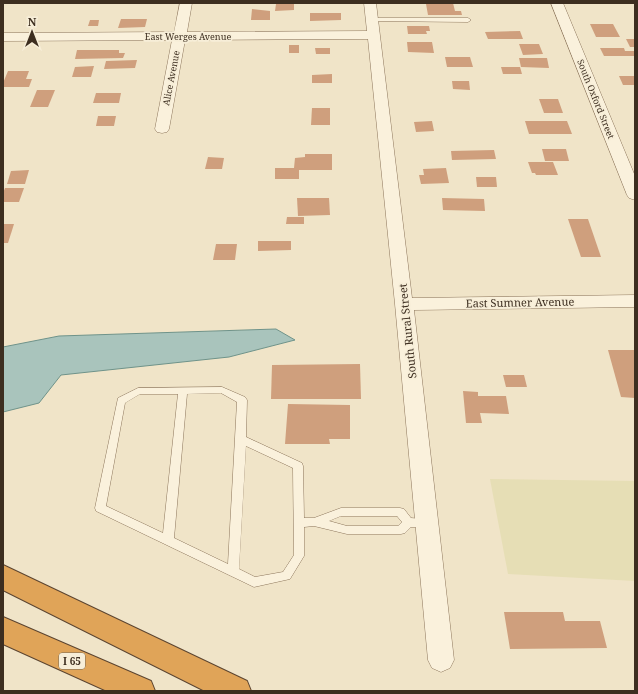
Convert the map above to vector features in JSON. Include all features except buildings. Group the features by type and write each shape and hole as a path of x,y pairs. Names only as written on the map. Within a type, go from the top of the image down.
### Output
{"highway":[{"path":"3,577 236,691"},
{"name":"I 65","path":"3,630 140,691"}],"street":[{"name":"Alice Avenue","path":"162,130 186,3"},
{"name":"South Oxford Street","path":"558,3 635,195"},
{"name":"East Werges Avenue","path":"3,37 179,36 372,19"},
{"name":"South Rural Street","path":"372,19 404,304 441,660"},
{"name":"East Sumner Avenue","path":"404,304 635,301"}],"lane":[{"path":"372,19 468,20"},
{"path":"233,572 242,400 222,390 138,391 121,401 100,508 168,540 233,572 254,582 286,576 299,556 298,466 241,439"},
{"path":"168,540 183,391"},
{"path":"299,523 314,522 341,512 400,512 408,522 427,523"},
{"path":"314,522 347,530 401,530 408,522"}],"shaded area":[{"path":"490,479 635,481 635,581 508,574"}],"water":[{"path":"276,329 295,340 229,357 61,375 39,403 3,412 3,347 59,336"}]}
